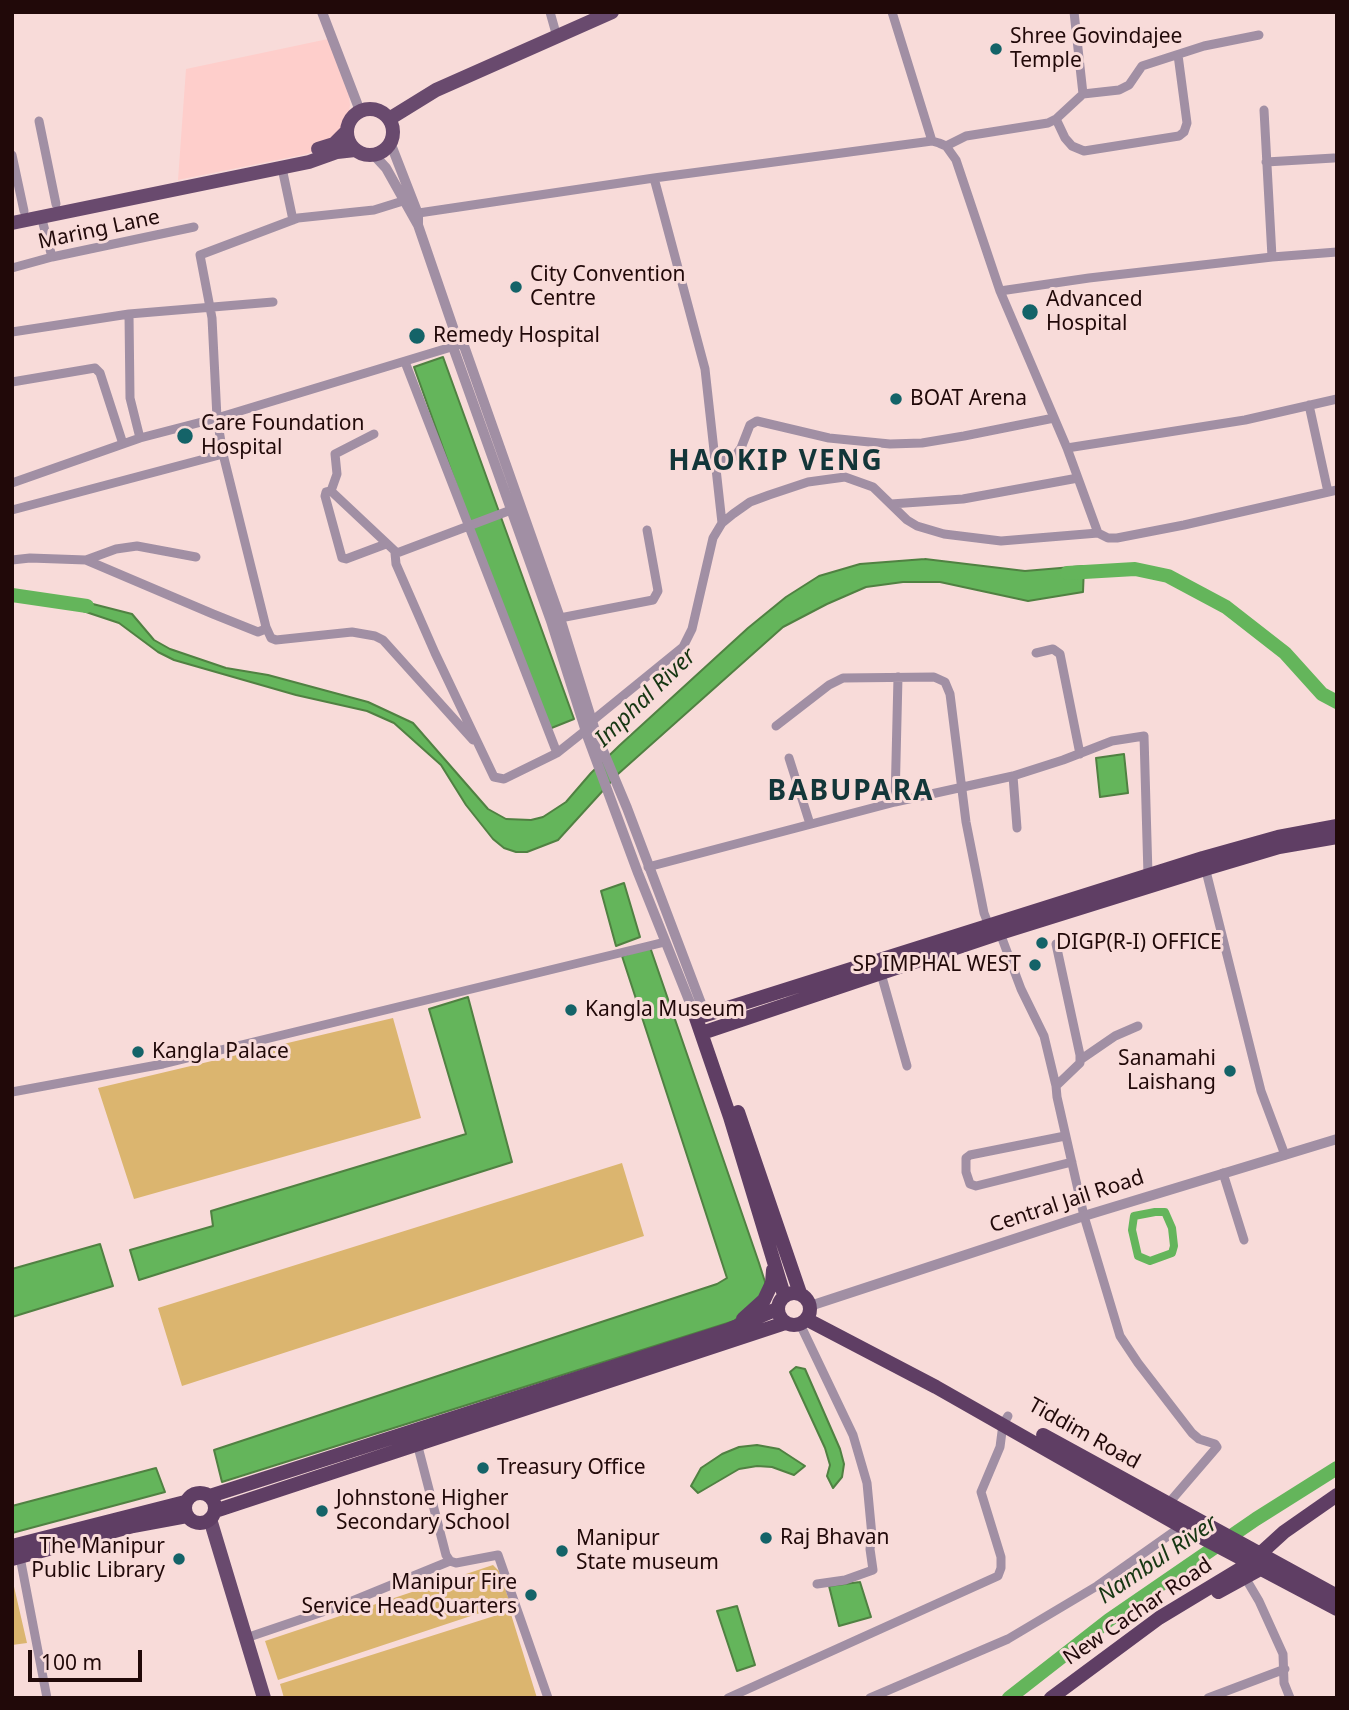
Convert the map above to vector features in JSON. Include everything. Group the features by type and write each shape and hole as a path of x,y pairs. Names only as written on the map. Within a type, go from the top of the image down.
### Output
{"highway":[{"path":"210,1496 728,1330 777,1309 784,1295 701,1016 807,989 1204,863 1278,836 1337,826"},
{"path":"994,929 1148,875 1337,837"},
{"path":"706,1032 807,989"},
{"path":"706,1032 800,1293 804,1296 807,1315"},
{"path":"728,1330 757,1309 764,1300 772,1283 774,1262"},
{"path":"784,1295 800,1293"},
{"path":"777,1309 785,1323"},
{"path":"186,1509 194,1522 417,1443 807,1315 870,1351 1005,1420 1205,1532 1251,1564 1337,1596"},
{"name":"Tiddim Road","path":"1005,1420 1168,1504 1186,1522"},
{"path":"15,1554 133,1526 186,1509 195,1492 210,1496 215,1505 209,1517"},
{"path":"1251,1564 1299,1520 1337,1494"},
{"path":"1205,1532 1251,1564 1337,1609"},
{"name":"New Cachar Road","path":"1051,1698 1159,1618 1251,1564"},
{"name":"New Cachar Road","path":"1065,1698 1251,1564"}],"main road":[{"path":"388,119 436,90 557,37 592,17 612,12"},
{"path":"375,110 388,119 393,135 384,150 374,155 364,155 355,150 349,141 349,121 360,111 375,110"},
{"path":"18,212 307,154 334,144 347,131"},
{"path":"12,223 282,168 337,152 355,150"},
{"path":"209,1517 255,1698"},
{"path":"226,1587 246,1638 264,1698"}],"street":[{"path":"322,12 360,111"},
{"path":"550,12 557,37"},
{"path":"892,12 932,141"},
{"path":"1073,12 1083,94"},
{"path":"946,146 966,136 1040,126 1056,120 1083,94 1124,88 1142,66 1203,46 1258,36"},
{"path":"1056,120 1065,138 1077,149 1084,151 1179,135 1184,132 1187,123 1178,55"},
{"path":"1264,110 1272,257"},
{"path":"39,121 57,204"},
{"path":"415,218 654,178 932,141 946,146 956,160 1000,291 1067,448 1098,533"},
{"path":"390,142 454,330 505,512 551,621 590,731 648,867 701,1016"},
{"path":"12,155 18,212"},
{"path":"374,155 386,168 415,218"},
{"path":"1266,162 1334,158"},
{"path":"282,168 293,220"},
{"path":"654,178 705,369 722,523"},
{"path":"403,201 374,211 293,220 202,253 200,257 211,306 217,418 223,454 266,628 271,638 276,640 352,632 383,640 480,748"},
{"path":"41,216 52,257"},
{"name":"Maring Lane","path":"12,268 194,227"},
{"path":"1000,291 1089,278 1337,252"},
{"path":"12,332 129,314 273,302"},
{"path":"129,314 130,392 140,438"},
{"path":"12,483 140,438 217,418 458,345"},
{"path":"458,345 560,618 590,731"},
{"path":"405,362 557,754"},
{"path":"12,382 95,368 100,373 123,444"},
{"path":"1067,448 1245,421 1337,399"},
{"path":"331,491 395,553 396,564 492,775 504,779 557,754 590,731 689,639 713,538 722,523 750,502 808,482 845,477 873,488 917,526 944,534 1001,541 1098,533 1108,538 1117,538 1184,526 1332,491 1309,405"},
{"path":"714,457 722,459 735,456 750,425 757,421 829,438 922,443 1054,418"},
{"path":"331,491 337,473 335,454 374,434"},
{"path":"12,510 223,454"},
{"path":"891,504 922,504 963,499 1078,478"},
{"path":"331,491 326,492 325,496 342,558 346,559 386,544"},
{"path":"395,553 505,512"},
{"path":"560,618 653,600 658,591 647,530"},
{"path":"86,560 116,549 137,546 196,556"},
{"path":"12,560 86,560 258,632 266,628"},
{"path":"1036,653 1053,649 1060,654 1080,754"},
{"path":"776,726 837,681 852,677 934,677 941,679 948,686 979,891 1044,1036 1084,1216 1120,1336 1192,1433 1217,1447 1168,1504"},
{"path":"895,802 898,677"},
{"path":"648,867 895,802 1013,776 1112,741 1144,736 1148,875"},
{"path":"789,758 810,824"},
{"path":"1013,776 1017,828"},
{"path":"622,809 665,942 701,1016"},
{"path":"1204,863 1254,1065 1285,1154"},
{"path":"12,1092 163,1064 665,942"},
{"path":"1056,944 1080,1060"},
{"path":"879,966 906,1066"},
{"path":"1056,1086 1080,1060 1115,1036 1138,1026"},
{"path":"1065,1136 970,1155 966,1158 966,1172 970,1184 976,1186 1072,1162"},
{"name":"Central Jail Road","path":"807,1315 1084,1216 1337,1139"},
{"path":"1223,1173 1244,1240"},
{"path":"807,1315 853,1434 867,1483 872,1536 870,1549 873,1570 845,1580 817,1584"},
{"path":"728,1698 998,1576 1001,1557 981,1492 1000,1447 1005,1420"},
{"path":"417,1443 446,1555 450,1561 456,1563 498,1555 548,1698"},
{"path":"870,1698 1008,1639 1097,1586 1186,1522"},
{"path":"15,1554 47,1698"},
{"path":"246,1638 340,1606 450,1561"},
{"path":"1251,1564 1259,1601 1283,1654 1284,1683 1290,1698"},
{"path":"1208,1698 1285,1669"},
{"path":"892,1688 897,1698"}],"shaded area":[{"path":"328,39 347,77 350,105 347,131 334,144 307,154 178,180 186,69"},
{"path":"443,357 574,719 549,729 473,532 414,367"},
{"path":"925,559 1025,571 1084,566 1083,592 1028,601 940,582 903,582 866,587 827,604 783,627 618,774 558,840 527,852 504,848 493,839 466,805 441,765 394,723 367,711 296,695 174,660 158,652 119,623 62,604 85,602 132,614 154,640 170,649 226,668 268,675 368,702 413,723 488,809 506,819 531,820 543,817 566,802 620,745 748,628 786,597 819,576 860,564"},
{"path":"1124,754 1128,793 1100,797 1096,758"},
{"path":"624,883 640,937 616,946 601,891"},
{"path":"650,947 759,1263 766,1285 764,1295 734,1321 222,1482 214,1450 717,1284 727,1278 622,956"},
{"path":"468,997 512,1162 139,1280 130,1250 213,1226 211,1211 466,1134 429,1009"},
{"path":"393,1018 421,1118 134,1199 98,1088"},
{"path":"622,1163 644,1236 182,1386 158,1308"},
{"path":"100,1244 113,1286 12,1317 12,1269"},
{"path":"796,1367 805,1369 840,1449 844,1464 842,1477 833,1488 827,1476 830,1465 825,1448 790,1372"},
{"path":"757,1445 779,1449 805,1466 794,1475 772,1467 739,1469 698,1493 691,1486 701,1468 722,1454 739,1447"},
{"path":"156,1468 165,1492 12,1533 12,1506"},
{"path":"493,1565 499,1571 510,1603 278,1680 265,1641"},
{"path":"12,1578 27,1643 12,1645"},
{"path":"860,1582 871,1617 839,1626 829,1586"},
{"path":"737,1606 755,1665 737,1671 717,1611"},
{"path":"510,1611 537,1698 284,1698 280,1684"}],"waterway":[{"name":"Imphal River","path":"1067,573 1135,569 1168,576 1226,607 1285,653 1322,694 1337,702"},
{"name":"Imphal River","path":"12,595 87,606"},
{"path":"1155,1212 1165,1212 1172,1228 1174,1246 1172,1253 1150,1261 1138,1256 1132,1230 1134,1216 1155,1212"},
{"name":"Nambul River","path":"1009,1698 1109,1620 1256,1519 1337,1468"}],"place":[{"name":"Shree Govindajee Temple","path":"996,49"},
{"name":"City Convention Centre","path":"516,287"},
{"name":"Advanced Hospital","path":"1030,312"},
{"name":"Remedy Hospital","path":"417,336"},
{"name":"BOAT Arena","path":"896,399"},
{"name":"Care Foundation Hospital","path":"185,436"},
{"name":"DIGP(R-I) OFFICE","path":"1042,943"},
{"name":"SP IMPHAL WEST","path":"1035,965"},
{"name":"Kangla Museum","path":"571,1010"},
{"name":"Kangla Palace","path":"138,1052"},
{"name":"Sanamahi Laishang","path":"1230,1071"},
{"name":"Treasury Office","path":"483,1468"},
{"name":"Johnstone Higher Secondary School","path":"322,1511"},
{"name":"Raj Bhavan","path":"766,1538"},
{"name":"Manipur State museum","path":"562,1551"},
{"name":"The Manipur Public Library","path":"179,1559"},
{"name":"Manipur Fire Service HeadQuarters","path":"531,1595"}],"district":[{"name":"HAOKIP VENG","path":"776,462"},
{"name":"BABUPARA","path":"851,792"}]}
